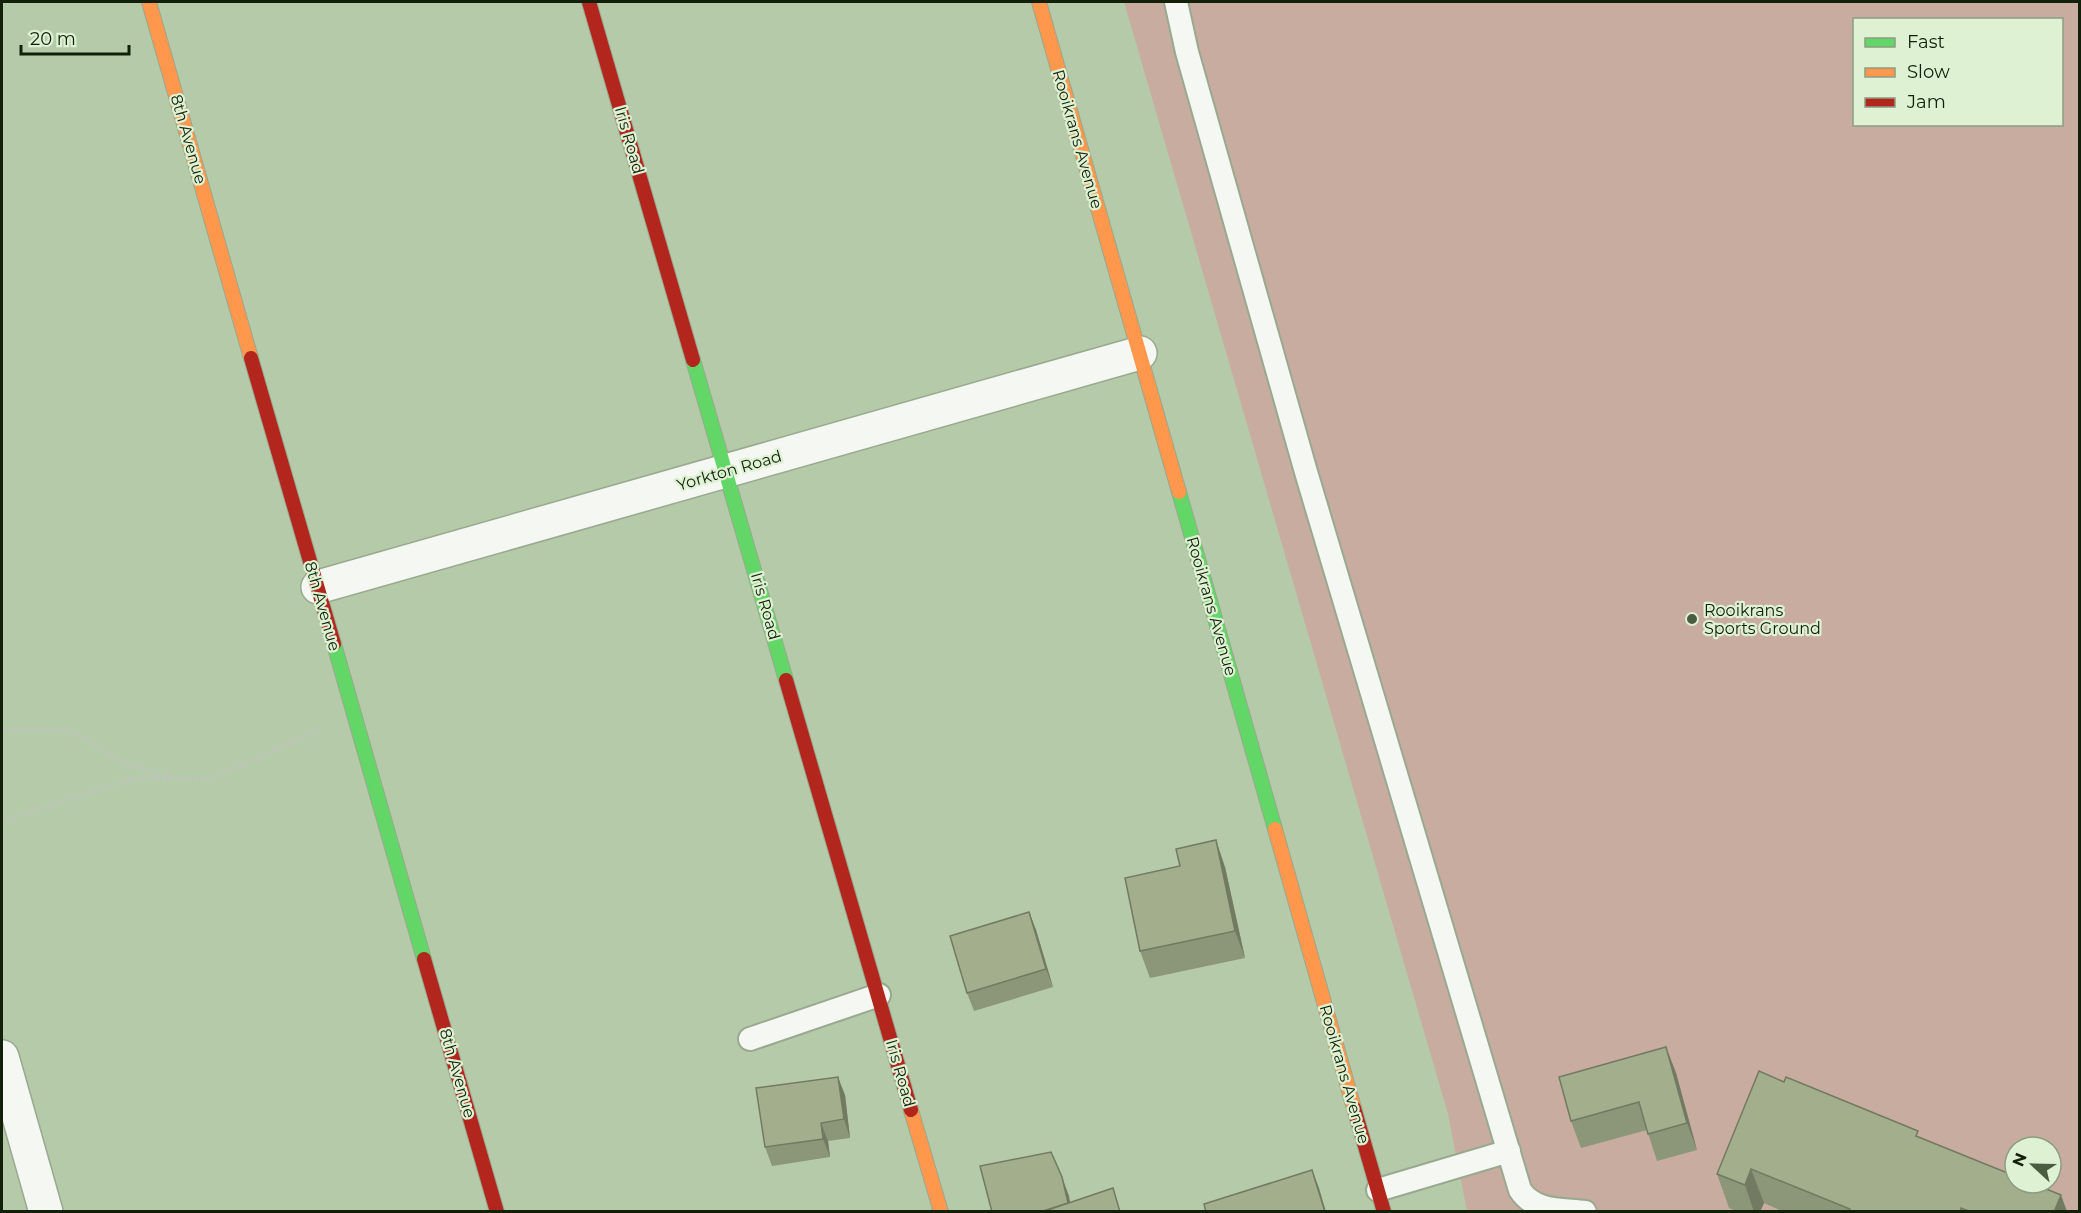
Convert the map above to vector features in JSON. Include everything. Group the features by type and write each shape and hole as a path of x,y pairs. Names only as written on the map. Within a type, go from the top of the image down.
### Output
{"street":[{"name":"8th Avenue","path":"149,2 497,1212"},
{"name":"Iris Road","path":"589,2 942,1212"},
{"name":"Rooikrans Avenue","path":"1039,2 1384,1212"},
{"name":"Yorkton Road","path":"318,587 1140,353"},
{"path":"2,1057 46,1212"}],"lane":[{"path":"1176,2 1187,52 1306,472 1520,1190 1529,1201 1539,1206 1585,1212"},
{"path":"750,1039 879,995"},
{"path":"1378,1190 1509,1152"}],"path":[{"path":"2,821 131,780 210,779 354,714"},
{"path":"2,730 72,730 119,761 177,779"}],"shaded area":[{"name":"Rooikrans Sports Ground","path":"1124,2 2079,2 2079,1211 1467,1211 1448,1114"}],"building":[{"path":"1216,840 1235,931 1140,951 1125,878 1180,866 1176,849"},
{"path":"1029,912 1046,969 967,993 950,936"},
{"path":"1666,1047 1687,1123 1648,1134 1639,1102 1571,1121 1559,1077"},
{"path":"1759,1071 1784,1082 1786,1077 1918,1131 1916,1136 2003,1171 2003,1195 2061,1195 2054,1212 1971,1212 1961,1208 1960,1212 1850,1212 1850,1209 1751,1169 1745,1185 1717,1174"},
{"path":"838,1077 844,1119 821,1123 823,1139 765,1147 756,1088"},
{"path":"1051,1152 1062,1177 1068,1203 1040,1212 992,1212 980,1166"},
{"path":"1312,1170 1325,1212 1206,1212 1204,1204"},
{"path":"1113,1188 1120,1212 1042,1212"}],"traffic: fast":[{"path":"693,360 786,680"},
{"path":"1179,492 1275,829"},
{"path":"334,644 424,959"}],"traffic: slow":[{"path":"149,2 251,358"},
{"path":"1039,2 1179,492"},
{"path":"1275,829 1354,1108"},
{"path":"911,1110 941,1212"}],"traffic: jam":[{"path":"589,2 693,360"},
{"path":"251,358 334,644"},
{"path":"786,680 911,1110"},
{"path":"424,959 497,1212"},
{"path":"1354,1108 1384,1212"}],"place":[{"name":"Rooikrans Sports Ground","path":"1692,619"}]}
